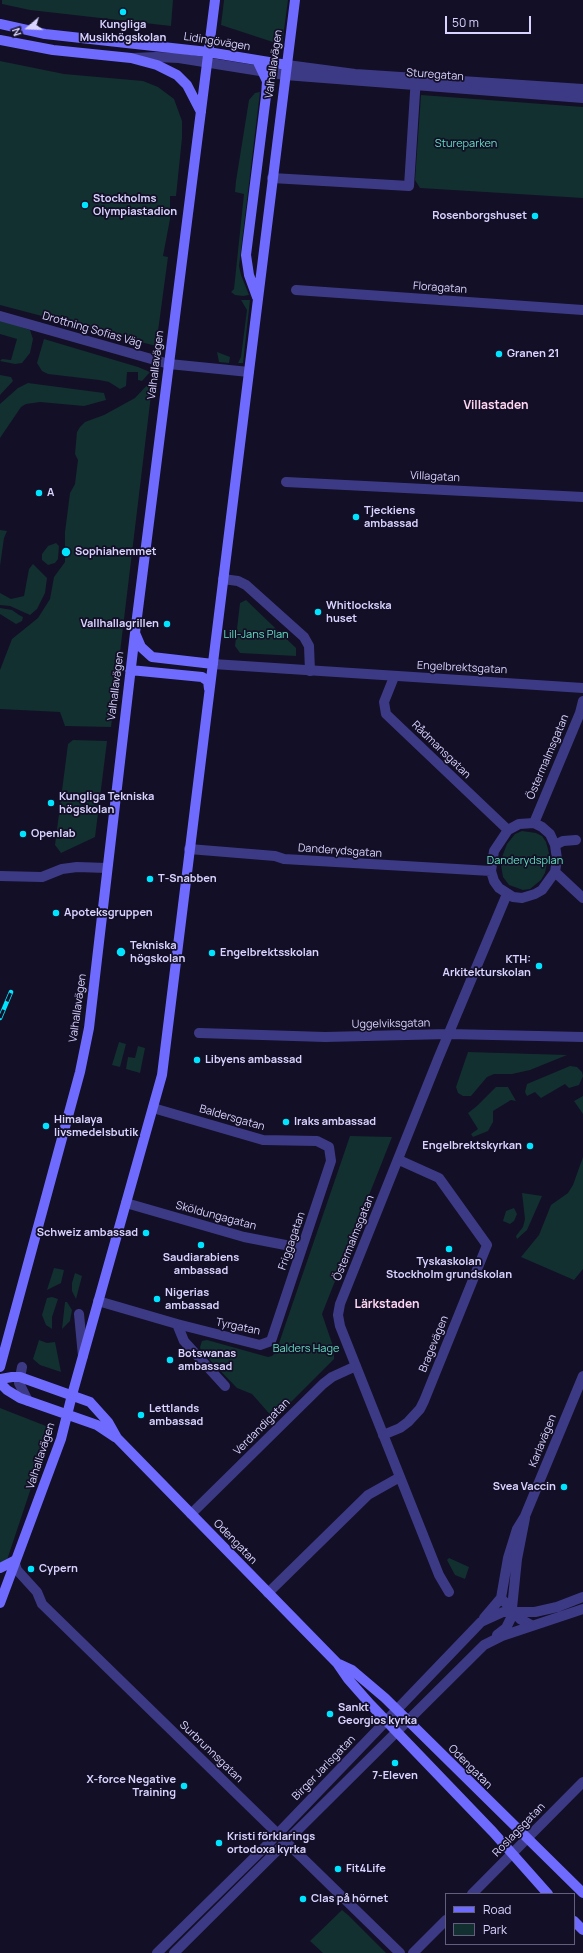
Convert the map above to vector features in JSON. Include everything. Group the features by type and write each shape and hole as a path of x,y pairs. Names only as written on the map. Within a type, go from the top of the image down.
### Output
{"main road":[{"name":"Valhallavägen","path":"0,1367 78,1079 88,1036 130,670 215,0"},
{"name":"Valhallavägen","path":"0,1603 14,1562 43,1491 61,1439 98,1301 162,1075 295,0"},
{"name":"Lidingövägen","path":"0,24 45,34 208,52 258,62 286,70"},
{"name":"Lidingövägen","path":"0,40 53,50 131,58 157,64 177,75 187,85 201,112"},
{"name":"Valhallavägen","path":"258,62 265,73 267,81 246,255 248,275 258,298"},
{"path":"135,633 141,646 152,657 213,664"},
{"path":"130,670 202,677 208,681 210,689"},
{"name":"Odengatan","path":"0,1379 20,1377 90,1402 108,1422 117,1438 337,1662 348,1679 396,1732 494,1832 547,1893"},
{"name":"Odengatan","path":"0,1383 6,1390 28,1401 96,1426 117,1438"},
{"path":"0,1568 14,1562"},
{"name":"Odengatan","path":"337,1662 352,1670 396,1710 583,1893"},
{"path":"575,1921 583,1930"}],"street":[{"name":"Lidingövägen","path":"131,58 156,56 265,73 286,70"},
{"name":"Sturegatan","path":"286,70 416,81 583,98"},
{"name":"Sturegatan","path":"416,81 583,89"},
{"path":"272,178 409,186 416,81"},
{"name":"Floragatan","path":"296,290 583,310"},
{"name":"Drottning Sofias Väg","path":"0,316 169,364 249,372"},
{"name":"Villagatan","path":"286,482 583,497"},
{"path":"213,664 310,671 309,646 304,637 246,585 238,581 223,579"},
{"name":"Engelbrektsgatan","path":"310,671 583,688"},
{"name":"Rådmansgatan","path":"394,677 384,702 386,714 508,830"},
{"name":"Östermalmsgatan","path":"534,823 580,713 583,701"},
{"path":"534,823 542,827 550,834 555,845 557,859 555,872 542,890 536,894 522,898 507,894 496,885 491,871 494,851 508,830 520,824 534,823"},
{"path":"555,845 576,840"},
{"name":"Danderydsgatan","path":"189,849 275,856 284,859 491,871"},
{"path":"0,876 42,876 62,869 77,867 107,868"},
{"path":"555,872 583,898"},
{"name":"Östermalmsgatan","path":"449,1592 439,1575 382,1435 340,1326 338,1315 340,1304 399,1160 448,1034 507,894"},
{"name":"Uggelviksgatan","path":"199,1033 325,1037 448,1034 583,1037"},
{"name":"Baldersgatan","path":"153,1108 263,1140 317,1141 329,1147"},
{"name":"Friggagatan","path":"271,1341 331,1161 329,1147"},
{"name":"Bragevägen","path":"382,1435 400,1428 420,1409 487,1245 440,1178 399,1160"},
{"name":"Sköldungagatan","path":"126,1203 244,1237 301,1248"},
{"name":"Tyrgatan","path":"98,1301 177,1324 260,1345 271,1341"},
{"name":"Valhallavägen","path":"79,1314 83,1356"},
{"path":"177,1324 184,1342 225,1386"},
{"name":"Verdandigatan","path":"191,1514 323,1384 332,1377 356,1366"},
{"path":"0,1379 22,1367 20,1388 28,1401"},
{"name":"Karlavägen","path":"481,1622 501,1598 508,1558 517,1529 525,1516 583,1376"},
{"path":"268,1592 368,1495 400,1477"},
{"name":"Karlavägen","path":"489,1640 510,1623 525,1516"},
{"name":"Surbrunnsgatan","path":"14,1562 17,1570 37,1592 42,1604 400,1953"},
{"name":"Birger Jarlsgatan","path":"157,1953 277,1834 481,1622 495,1614 535,1612 557,1607 583,1597"},
{"path":"501,1598 512,1612 520,1619 531,1625"},
{"path":"174,1953 476,1651 489,1640 583,1609"},
{"name":"Roslagsgatan","path":"473,1893 583,1782"},
{"path":"413,1953 445,1921"}],"green space":[{"name":"Kungliga Musikhögskolan","path":"2,0 173,0 171,26 30,10 2,4"},
{"path":"224,0 288,0 282,45 221,25"},
{"name":"Stockholms Olympiastadion","path":"0,61 64,74 143,81 158,87 174,99 182,121 182,138 176,196 170,196 170,219 163,256 168,257 156,346 0,305"},
{"path":"260,92 239,266 249,295 243,296 235,295 231,292 234,289 244,194 235,192 249,100 255,93"},
{"name":"Stureparken","path":"421,95 583,107 583,198 420,188 415,180"},
{"path":"241,300 250,300 243,363 238,363 241,357 247,310"},
{"path":"0,320 30,330 33,339 30,353 22,363 15,364 0,361 2,359 11,360 17,339 0,334"},
{"path":"44,339 138,367 150,372 142,381 138,380 138,372 127,372 126,386 120,389 109,382 48,374 42,371 37,363"},
{"path":"217,352 230,357 229,363 219,362"},
{"path":"0,375 11,377 13,381 0,395"},
{"path":"28,383 104,393 106,400 84,406 40,402 26,404 21,407 0,438 0,404 18,388"},
{"path":"149,383 152,384 151,395 111,727 65,726 60,712 0,709 0,670 12,639 38,618 50,599 54,577 65,562 65,532 70,493 75,484 78,460 75,454 77,432 85,422 104,415 135,398"},
{"path":"0,530 7,531 4,538 0,566"},
{"path":"56,543 59,546 58,559 55,563 48,565 42,560 42,554 48,546"},
{"path":"33,564 47,578 45,593 37,609 30,615 10,606 0,605 0,593 11,599 24,596 29,569"},
{"name":"Lill-Jans Plan","path":"246,600 296,648 296,656 240,653 235,646 240,603"},
{"path":"0,608 12,610 23,617 22,621 16,624 0,614"},
{"path":"73,740 107,741 95,837 61,853 55,845 68,744"},
{"name":"Danderydsplan","path":"522,831 536,833 542,836 546,842 549,853 545,873 541,880 530,889 523,890 509,885 503,877 501,865 502,857 507,844 515,834"},
{"path":"119,1042 126,1044 120,1067 112,1065"},
{"path":"138,1046 145,1048 140,1073 126,1069 128,1057 135,1058"},
{"path":"468,1052 567,1055 530,1070 512,1074 494,1074 487,1077 471,1096 463,1096 458,1093 456,1087"},
{"path":"570,1066 577,1067 582,1072 583,1076 579,1085 569,1088 565,1084 541,1098 535,1092 527,1096 525,1092 527,1084"},
{"path":"496,1087 508,1087 516,1101 511,1100 493,1111 493,1122 488,1131 473,1137 471,1134 478,1129 468,1113"},
{"path":"583,1096 583,1114 574,1101"},
{"name":"Balders Hage","path":"350,1136 392,1137 322,1314 334,1349 334,1359 274,1419 252,1394 237,1388 201,1351 200,1347 202,1341 207,1340 268,1357 272,1356 276,1352"},
{"path":"583,1157 583,1269 574,1280 521,1257 539,1235 551,1205 568,1193 573,1185"},
{"path":"522,1193 542,1196 527,1230 517,1239 516,1236 523,1227 525,1219"},
{"path":"514,1208 517,1214 514,1221 510,1224 503,1221 506,1211"},
{"path":"54,1268 64,1270 61,1283 47,1290"},
{"path":"75,1273 82,1276 76,1299 72,1291 72,1283"},
{"path":"52,1297 58,1299 52,1317 52,1329 46,1325 42,1315 47,1298"},
{"path":"65,1302 67,1302 72,1310 70,1321 62,1329"},
{"path":"39,1340 47,1343 55,1342 61,1372 40,1365 33,1359"},
{"path":"0,1408 51,1428 7,1560 0,1563"},
{"path":"449,1558 469,1567 465,1579 455,1575 447,1560"},
{"path":"342,1910 386,1953 323,1953 310,1941"}],"railway":[{"path":"0,1018 11,992"}],"place":[{"name":"Kungliga Musikhögskolan","path":"123,12"},
{"name":"Stockholms Olympiastadion","path":"85,205"},
{"name":"Rosenborgshuset","path":"535,216"},
{"name":"Granen 21","path":"499,354"},
{"name":"A","path":"39,493"},
{"name":"Tjeckiens ambassad","path":"356,517"},
{"name":"Sophiahemmet","path":"66,552"},
{"name":"Whitlockska huset","path":"318,612"},
{"name":"Vallhallagrillen","path":"167,624"},
{"name":"Kungliga Tekniska högskolan","path":"51,803"},
{"name":"Openlab","path":"23,834"},
{"name":"T-Snabben","path":"150,879"},
{"name":"Apoteksgruppen","path":"56,913"},
{"name":"Tekniska högskolan","path":"121,952"},
{"name":"Engelbrektsskolan","path":"212,953"},
{"name":"KTH: Arkitekturskolan","path":"539,966"},
{"name":"Libyens ambassad","path":"197,1060"},
{"name":"Iraks ambassad","path":"286,1122"},
{"name":"Himalaya livsmedelsbutik","path":"46,1126"},
{"name":"Engelbrektskyrkan","path":"530,1146"},
{"name":"Schweiz ambassad","path":"146,1233"},
{"name":"Saudiarabiens ambassad","path":"201,1245"},
{"name":"Tyskaskolan Stockholm grundskolan","path":"449,1249"},
{"name":"Nigerias ambassad","path":"157,1299"},
{"name":"Botswanas ambassad","path":"170,1360"},
{"name":"Lettlands ambassad","path":"141,1415"},
{"name":"Svea Vaccin","path":"564,1487"},
{"name":"Cypern","path":"31,1569"},
{"name":"Sankt Georgios kyrka","path":"330,1714"},
{"name":"7-Eleven","path":"395,1763"},
{"name":"X-force Negative Training","path":"184,1786"},
{"name":"Kristi förklarings ortodoxa kyrka","path":"219,1843"},
{"name":"Fit4Life","path":"338,1869"},
{"name":"Clas på hörnet","path":"303,1899"}],"district":[{"name":"Villastaden","path":"496,406"},
{"name":"Lärkstaden","path":"387,1305"}]}
